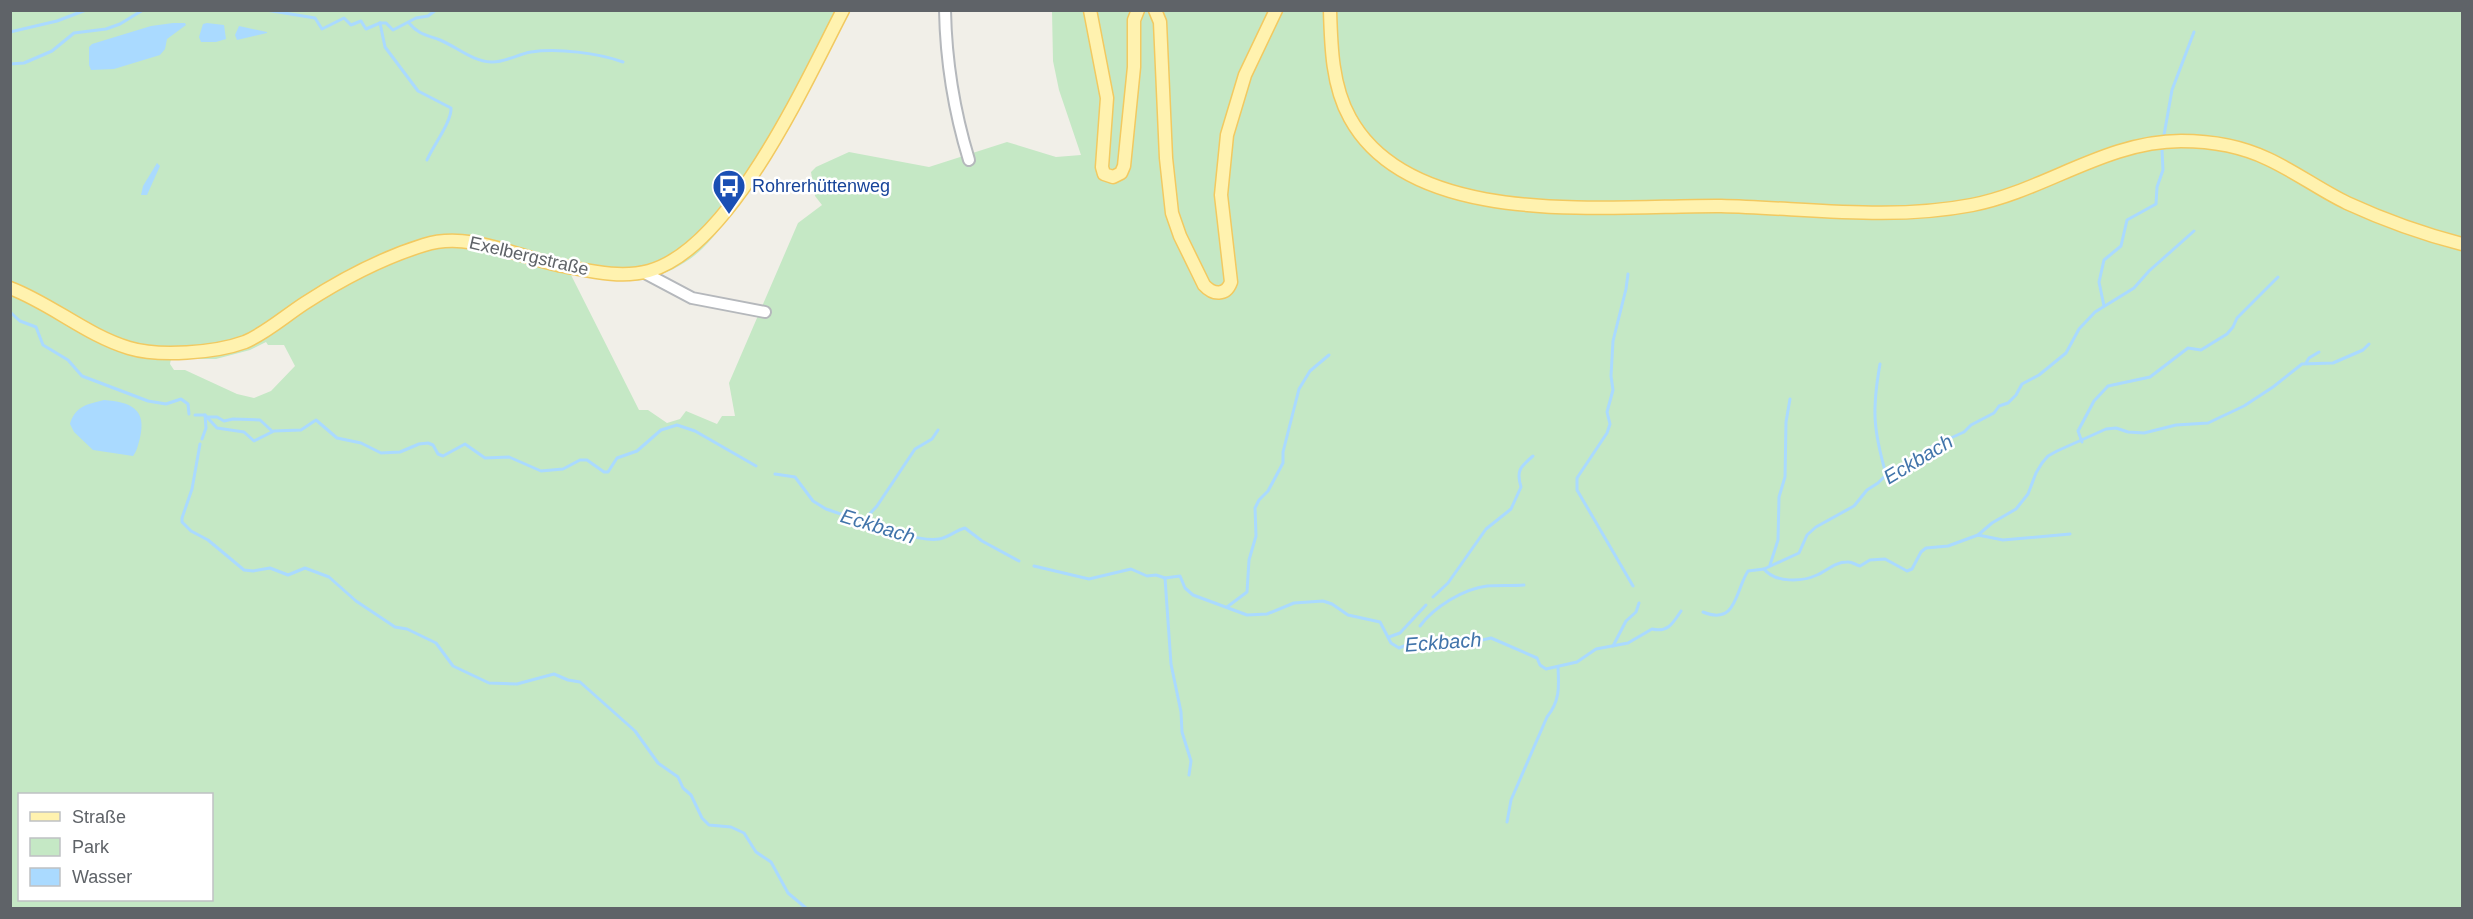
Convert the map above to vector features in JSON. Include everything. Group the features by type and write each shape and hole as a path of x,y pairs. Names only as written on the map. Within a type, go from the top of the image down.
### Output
{"main road":[{"name":"Exelbergstraße","path":"10,288 126,347 149,351 190,351 218,349 251,339 354,274 434,242 468,242 540,261 621,274 643,272 666,265 689,250 703,237 735,199 773,143 843,10"},
{"path":"1090,10 1107,98 1102,167 1104,174 1113,177 1120,173 1124,165 1134,67 1134,20 1138,10"},
{"path":"1155,10 1160,22 1166,158 1172,213 1180,236 1204,285 1211,291 1219,293 1227,290 1231,282 1221,195 1227,135 1245,75 1276,10"},
{"path":"1330,10 1334,65 1340,93 1348,116 1360,134 1375,150 1408,174 1444,189 1483,199 1537,205 1727,207 1847,213 1947,208 1978,204 2008,196 2044,183 2101,157 2142,144 2179,141 2209,142 2249,151 2269,159 2345,202 2376,216 2463,244"}],"street":[{"path":"945,10 951,84 956,113 969,160"},
{"path":"643,272 692,298 765,312"}],"green space":[{"path":"10,11 849,11 798,106 757,175 724,224 697,253 670,271 637,281 607,278 567,267 639,410 648,410 667,423 680,419 686,411 717,424 722,416 735,416 729,383 798,223 822,205 815,196 811,172 816,167 849,152 929,167 1007,142 1056,157 1081,155 1059,90 1053,61 1052,11 2462,11 2462,908 11,908","holes":["266,342 268,345 284,345 295,366 271,391 254,398 237,394 185,370 174,370 170,364 171,359 216,359 250,350"]}],"water":[{"path":"185,23 186,25 167,39 165,49 160,55 114,69 91,70 89,47 92,44 151,26"},
{"path":"203,24 224,25 226,39 201,42 199,37"},
{"path":"239,26 267,33 237,40 235,35"},
{"path":"157,163 160,166 147,195 141,195 143,186"},
{"path":"104,400 129,405 139,414 142,428 133,456 93,450 74,432 70,424 75,413 88,405"}],"waterway":[{"path":"10,32 57,21 86,10"},
{"path":"10,64 24,63 52,51 74,33 106,29 120,24 143,10"},
{"path":"266,10 315,18 322,29 344,18 351,25 361,21 366,29 380,23"},
{"path":"380,23 386,23 393,30 416,18 428,16 436,10"},
{"path":"380,23 385,47 418,91 451,108 451,113 427,160"},
{"path":"409,23 420,32 484,61 496,62 531,52 565,51 623,62"},
{"name":"Eckbach","path":"2164,135 2172,90 2194,32"},
{"name":"Eckbach","path":"2104,306 2099,282 2104,260 2121,246 2127,220 2156,204 2157,187 2163,170 2162,150"},
{"name":"Eckbach","path":"1703,612 1714,615 1723,614 1729,610 1748,571 1764,569 1799,553 1807,535 1816,527 1854,506 1867,490 1890,471 1916,464 1931,447 1964,432 1971,425 1994,413 1999,406 2008,403 2022,384 2039,375 2066,353 2079,329 2095,312 2134,288 2149,271 2194,231"},
{"path":"1628,274 1613,341 1611,376 1613,390 1607,412 1610,424 1607,433 1577,478 1577,490 1633,586"},
{"path":"2082,442 2078,431 2094,401 2108,386 2150,377 2188,348 2201,350 2227,334 2237,318 2278,277"},
{"name":"Eckbach","path":"10,312 20,321 36,327 43,345 68,360 82,376 148,401 166,404 181,399 188,404 189,414"},
{"path":"1764,569 1775,577 1797,580 1817,575 1843,562 1860,566 1870,560 1885,559 1907,571 1912,569 1921,552 1926,548 1948,546 1978,535 1992,523 2016,509 2028,494 2042,463 2057,451 2106,429 2116,428 2128,432 2144,433 2176,425 2208,423 2244,406 2302,364 2333,363 2363,350 2369,344"},
{"path":"2306,363 2309,358 2319,352"},
{"path":"1227,607 1247,592 1249,560 1256,536 1255,508 1268,491 1283,463 1283,452 1299,389 1310,371 1329,355"},
{"path":"1880,364 1875,419 1878,444 1886,474"},
{"path":"1770,565 1778,540 1779,497 1785,477 1786,422 1790,399"},
{"name":"Eckbach","path":"195,415 205,415 217,428 244,432 254,441 274,431 301,430 316,420 337,438 361,443 381,453 400,452 419,444 428,443 443,456 465,444 485,458 509,457 541,471 563,469 580,460 587,460 604,472 608,472 617,458 637,451 661,430 677,425 695,431 756,466"},
{"path":"202,439 206,428 205,415"},
{"path":"208,417 217,417 224,421 260,420 272,431"},
{"path":"864,520 877,506 915,449 932,439 938,430"},
{"path":"200,444 192,489 182,518 182,522 191,531 208,540 244,570 270,568 288,575 305,568 329,577 356,601 395,627 407,629 436,643 453,666 489,683 517,684 554,674 580,682 635,731 658,763 678,777 683,788 691,795 702,818 709,825 731,827 744,833 756,852 771,862 788,893 806,908"},
{"path":"1433,597 1448,583 1486,529 1511,509 1521,487 1520,470 1533,456"},
{"name":"Eckbach","path":"775,474 795,477 813,501 826,509 883,528 928,539 939,539 965,528 982,541 1019,561"},
{"path":"1978,535 2003,540 2070,534"},
{"name":"Eckbach","path":"1034,566 1089,579 1131,569 1147,576 1156,575 1165,578 1180,576 1185,588 1193,595 1247,615 1267,614 1294,603 1323,601 1348,615 1380,622 1391,643 1399,648 1409,644 1431,646 1464,644 1491,638 1537,658 1540,665 1546,669 1577,662 1596,649 1628,643 1652,629 1662,630 1673,623 1681,611"},
{"path":"1165,578 1171,664 1181,712 1182,732 1191,761 1189,775"},
{"path":"1420,626 1441,606 1468,591 1487,586 1524,585"},
{"path":"1613,646 1626,621 1636,612 1639,603"},
{"path":"1389,637 1400,633 1426,605"},
{"path":"1507,822 1511,800 1556,699 1558,668"}],"place":[{"name":"Rohrerhüttenweg","path":"729,215"}]}
